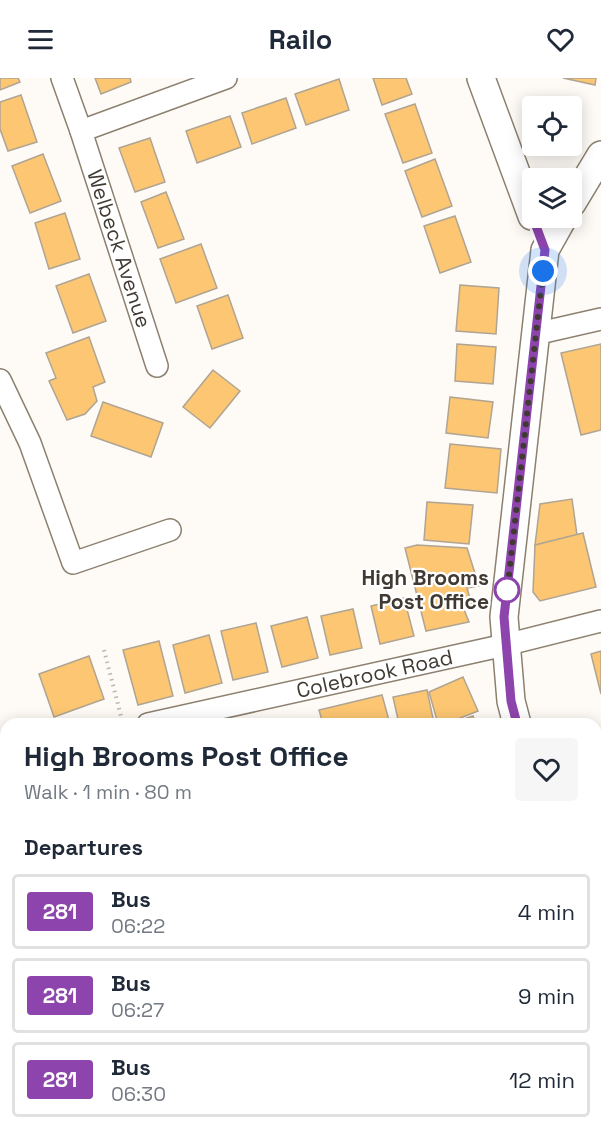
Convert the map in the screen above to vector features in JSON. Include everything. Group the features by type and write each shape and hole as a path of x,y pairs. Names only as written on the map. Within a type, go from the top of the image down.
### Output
{"street":[{"name":"Welbeck Avenue","path":"62,78 157,366"},
{"path":"81,131 226,78"},
{"path":"481,78 522,188"},
{"path":"582,186 601,155"},
{"path":"537,228 545,250"},
{"path":"515,718 511,701 504,617 545,250 557,228"},
{"path":"536,334 601,319"},
{"path":"0,380 30,442 73,563 170,530"},
{"name":"Colebrook Road","path":"175,718 506,645 601,621"}],"path":[{"path":"104,650 121,718"}],"building":[{"path":"0,78 18,78 20,82 0,90"},
{"path":"95,78 130,78 131,82 101,94"},
{"path":"373,78 406,78 412,94 382,105"},
{"path":"563,78 596,78 595,85"},
{"path":"339,79 349,110 306,125 295,94"},
{"path":"21,95 37,142 8,151 0,129 0,102"},
{"path":"286,98 296,128 252,144 242,113"},
{"path":"415,104 432,153 403,163 385,114"},
{"path":"230,116 241,147 197,163 186,131"},
{"path":"150,138 165,182 135,192 119,148"},
{"path":"43,154 61,201 30,213 12,166"},
{"path":"435,159 452,206 422,217 405,171"},
{"path":"166,192 184,239 158,248 141,202"},
{"path":"65,213 80,259 49,269 35,223"},
{"path":"455,216 471,262 440,273 424,226"},
{"path":"201,244 217,288 176,303 160,259"},
{"path":"89,274 106,321 73,333 56,286"},
{"path":"460,285 499,288 496,334 456,331"},
{"path":"228,295 243,338 212,349 197,306"},
{"path":"89,337 105,382 93,387 97,401 85,414 67,420 49,381 56,378 46,353"},
{"path":"457,344 496,347 493,384 455,381"},
{"path":"601,344 601,430 581,435 561,353"},
{"path":"213,370 240,391 210,428 183,407"},
{"path":"450,397 493,402 488,438 446,433"},
{"path":"103,402 163,423 151,457 91,436"},
{"path":"450,444 501,449 497,493 445,488"},
{"path":"572,499 577,535 535,545 540,504"},
{"path":"427,502 473,505 469,544 424,540"},
{"path":"583,533 596,587 540,601 533,592 535,545"},
{"path":"417,545 467,548 479,586 467,588 472,605 463,607 469,622 426,631 405,548"},
{"path":"404,598 414,636 380,644 371,606"},
{"path":"353,609 362,648 330,655 321,616"},
{"path":"307,617 318,658 282,667 271,626"},
{"path":"256,623 268,672 233,680 221,631"},
{"path":"209,635 222,683 185,693 173,645"},
{"path":"159,641 173,696 138,705 123,650"},
{"path":"601,651 601,694 591,654"},
{"path":"89,656 104,699 54,717 39,674"},
{"path":"463,677 478,711 460,718 436,718 429,692"},
{"path":"427,690 433,718 398,718 393,697"},
{"path":"382,695 388,718 321,718 319,710"}],"bus line":[{"name":"281","path":"515,718 511,701 504,617 545,250 537,228"}],"place":[{"name":"High Brooms Post Office","path":"507,590"}],"route":[{"path":"507,590 507,593 543,271"}]}
